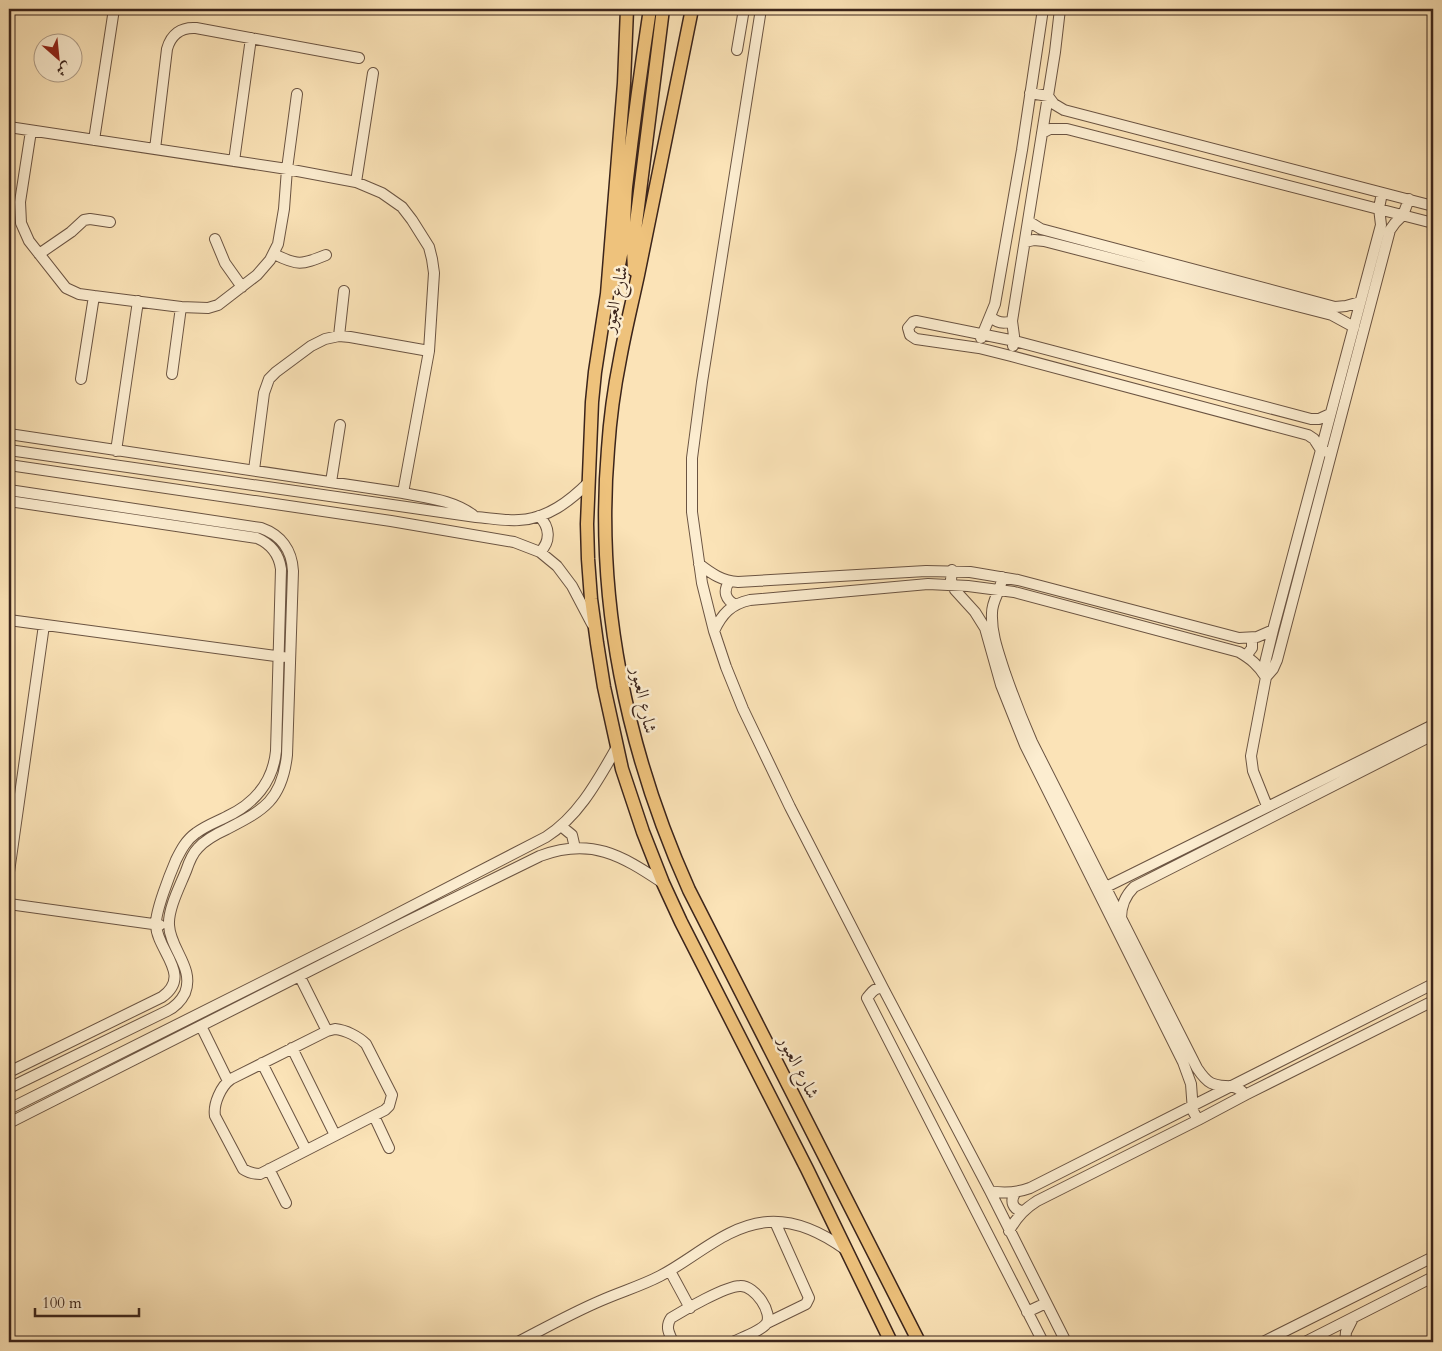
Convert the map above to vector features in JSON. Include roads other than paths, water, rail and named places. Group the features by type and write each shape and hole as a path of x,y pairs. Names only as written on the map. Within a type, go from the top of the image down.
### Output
{"main road":[{"name":"شارع العبور","path":"627,9 624,83 607,294 592,402 589,482 588,559 594,628 604,687 622,769 663,883 807,1169 891,1342"},
{"path":"607,294 619,269 622,252 624,213 639,81 650,9"},
{"path":"636,285 634,240 663,9"},
{"name":"شارع العبور","path":"692,9 617,376 607,458 605,504 607,564 610,608 618,663 627,710 646,781 689,890 919,1342"},
{"path":"595,372 617,376"}],"street":[{"path":"94,140 114,9"},
{"path":"737,50 744,9"},
{"path":"761,9 694,440 692,494 694,530 706,603 726,667 743,710 793,814 990,1191 1066,1342"},
{"path":"979,348 982,334 995,304 1022,150 1043,10 1060,11 1012,320 1015,341 1011,356"},
{"path":"155,149 168,49 175,34 185,28 196,28 359,58"},
{"path":"234,161 251,38"},
{"path":"1037,49 1055,52"},
{"path":"356,182 373,73"},
{"path":"1030,93 1048,96 1054,104 1064,110 1433,206"},
{"path":"31,130 20,202 24,232 66,288 79,294 181,307 213,308 264,268 274,254 278,244 283,218 287,169 297,94"},
{"path":"1067,129 1064,119 1070,111"},
{"path":"9,127 287,169 356,182 382,193 402,208 412,220 428,247 434,273 428,351 403,493"},
{"path":"1042,133 1050,128 1067,129 1433,223"},
{"path":"1022,150 1039,152"},
{"path":"1273,182 1277,165"},
{"path":"1316,193 1319,176"},
{"path":"1267,806 1253,771 1251,756 1266,677 1265,663 1326,451 1386,228 1379,208 1382,192"},
{"path":"1266,677 1273,669 1277,660 1326,451 1330,414 1360,302 1386,228 1403,215 1409,200"},
{"path":"39,254 71,232 84,220 110,222"},
{"path":"1028,221 1040,234 1166,267 1332,315 1354,327"},
{"path":"1025,242 1040,234"},
{"path":"215,239 225,263 242,287"},
{"path":"274,254 299,264 326,255"},
{"path":"1166,267 1335,306 1342,307 1360,302"},
{"path":"339,336 344,291"},
{"path":"81,380 94,296"},
{"path":"116,450 138,301"},
{"path":"172,374 181,307"},
{"path":"1340,318 1342,307"},
{"path":"991,317 1003,323 1012,320"},
{"path":"1326,451 1308,435 979,348 916,340 910,335 908,328 916,321 982,334 1311,419 1319,419 1330,414"},
{"path":"254,470 264,393 269,380 276,372 311,346 325,339 339,336 355,337 428,351"},
{"path":"1308,435 1313,426 1311,419"},
{"path":"331,482 340,425"},
{"path":"9,434 403,493 448,502 459,506 476,517"},
{"path":"9,450 476,517 516,520 539,516 564,504 589,482"},
{"path":"9,465 447,530 514,542 540,552 557,566 565,575 594,628"},
{"path":"9,490 219,527 263,540 279,558 281,575 276,751 272,773 259,794 247,805 194,834 184,845 175,863 157,913 156,925 158,936 174,969 174,981 168,992 159,999 9,1072"},
{"path":"9,501 219,527 256,527 267,530 276,536 287,549 292,560 293,571 287,755 284,775 272,798 260,811 213,836 198,848 190,859 170,914 169,926 171,936 188,977 186,991 176,1005 138,1026 9,1088"},
{"path":"539,516 547,526 548,534 545,546 540,552"},
{"path":"699,564 714,576 729,582 952,570 979,572 1239,638 1252,638 1273,630"},
{"path":"952,570 952,585 980,619 987,634 996,670 1025,745 1049,786 1102,889 1183,1053 1212,1084 1239,1088 1245,1095"},
{"path":"1002,577 993,603 992,618 998,651 1014,698 1049,786"},
{"path":"729,582 725,590 726,596 730,602 736,605"},
{"path":"714,631 727,610 742,602 928,584 952,585 1014,592 1239,652 1259,666 1266,677"},
{"path":"1062,604 1065,593"},
{"path":"1113,619 1117,607"},
{"path":"980,619 992,618"},
{"path":"9,620 289,658"},
{"path":"1162,632 1165,620"},
{"path":"9,872 44,624"},
{"path":"1246,656 1252,648 1252,638"},
{"path":"1122,919 1122,904 1134,887 1314,789 1431,731"},
{"path":"9,1109 362,932 546,836 562,826 594,786 617,747"},
{"path":"1102,889 1267,806 1314,789"},
{"path":"562,826 572,834 575,848"},
{"path":"9,1123 533,859 555,851 575,848 601,850 638,866 663,883"},
{"path":"1102,889 1122,919 1183,1053 1191,1084 1192,1106 1198,1120"},
{"path":"9,904 169,926"},
{"path":"300,977 327,1031"},
{"path":"990,1191 1000,1193 1016,1192 1030,1188 1433,984"},
{"path":"883,988 877,988 867,998 1043,1342"},
{"path":"1009,1231 1018,1216 1037,1201 1433,1001"},
{"path":"877,1016 886,1016 896,1012"},
{"path":"1378,1012 1385,1025"},
{"path":"201,1026 228,1081"},
{"path":"343,1030 363,1041 368,1047 392,1095 389,1106 374,1116 260,1174 248,1173 243,1169 214,1111 225,1084 262,1063 327,1031 343,1030"},
{"path":"292,1048 335,1135"},
{"path":"262,1063 306,1150"},
{"path":"1191,1084 1198,1082 1203,1076"},
{"path":"374,1116 390,1148"},
{"path":"269,1169 286,1203"},
{"path":"1016,1192 1012,1200 1013,1205 1017,1210 1023,1211"},
{"path":"733,1342 808,1302 809,1298 775,1222"},
{"path":"518,1342 598,1302 670,1271 713,1242 740,1229 775,1222 796,1226 814,1231 831,1239 846,1250"},
{"path":"1263,1342 1433,1257"},
{"path":"1305,1342 1430,1278 1419,1264"},
{"path":"670,1271 690,1308"},
{"path":"673,1342 668,1330 668,1322 675,1316 726,1289 740,1286 751,1288 759,1296 768,1315 768,1323"},
{"path":"1028,1312 1046,1304"},
{"path":"1344,1342 1346,1332 1353,1318"}]}
